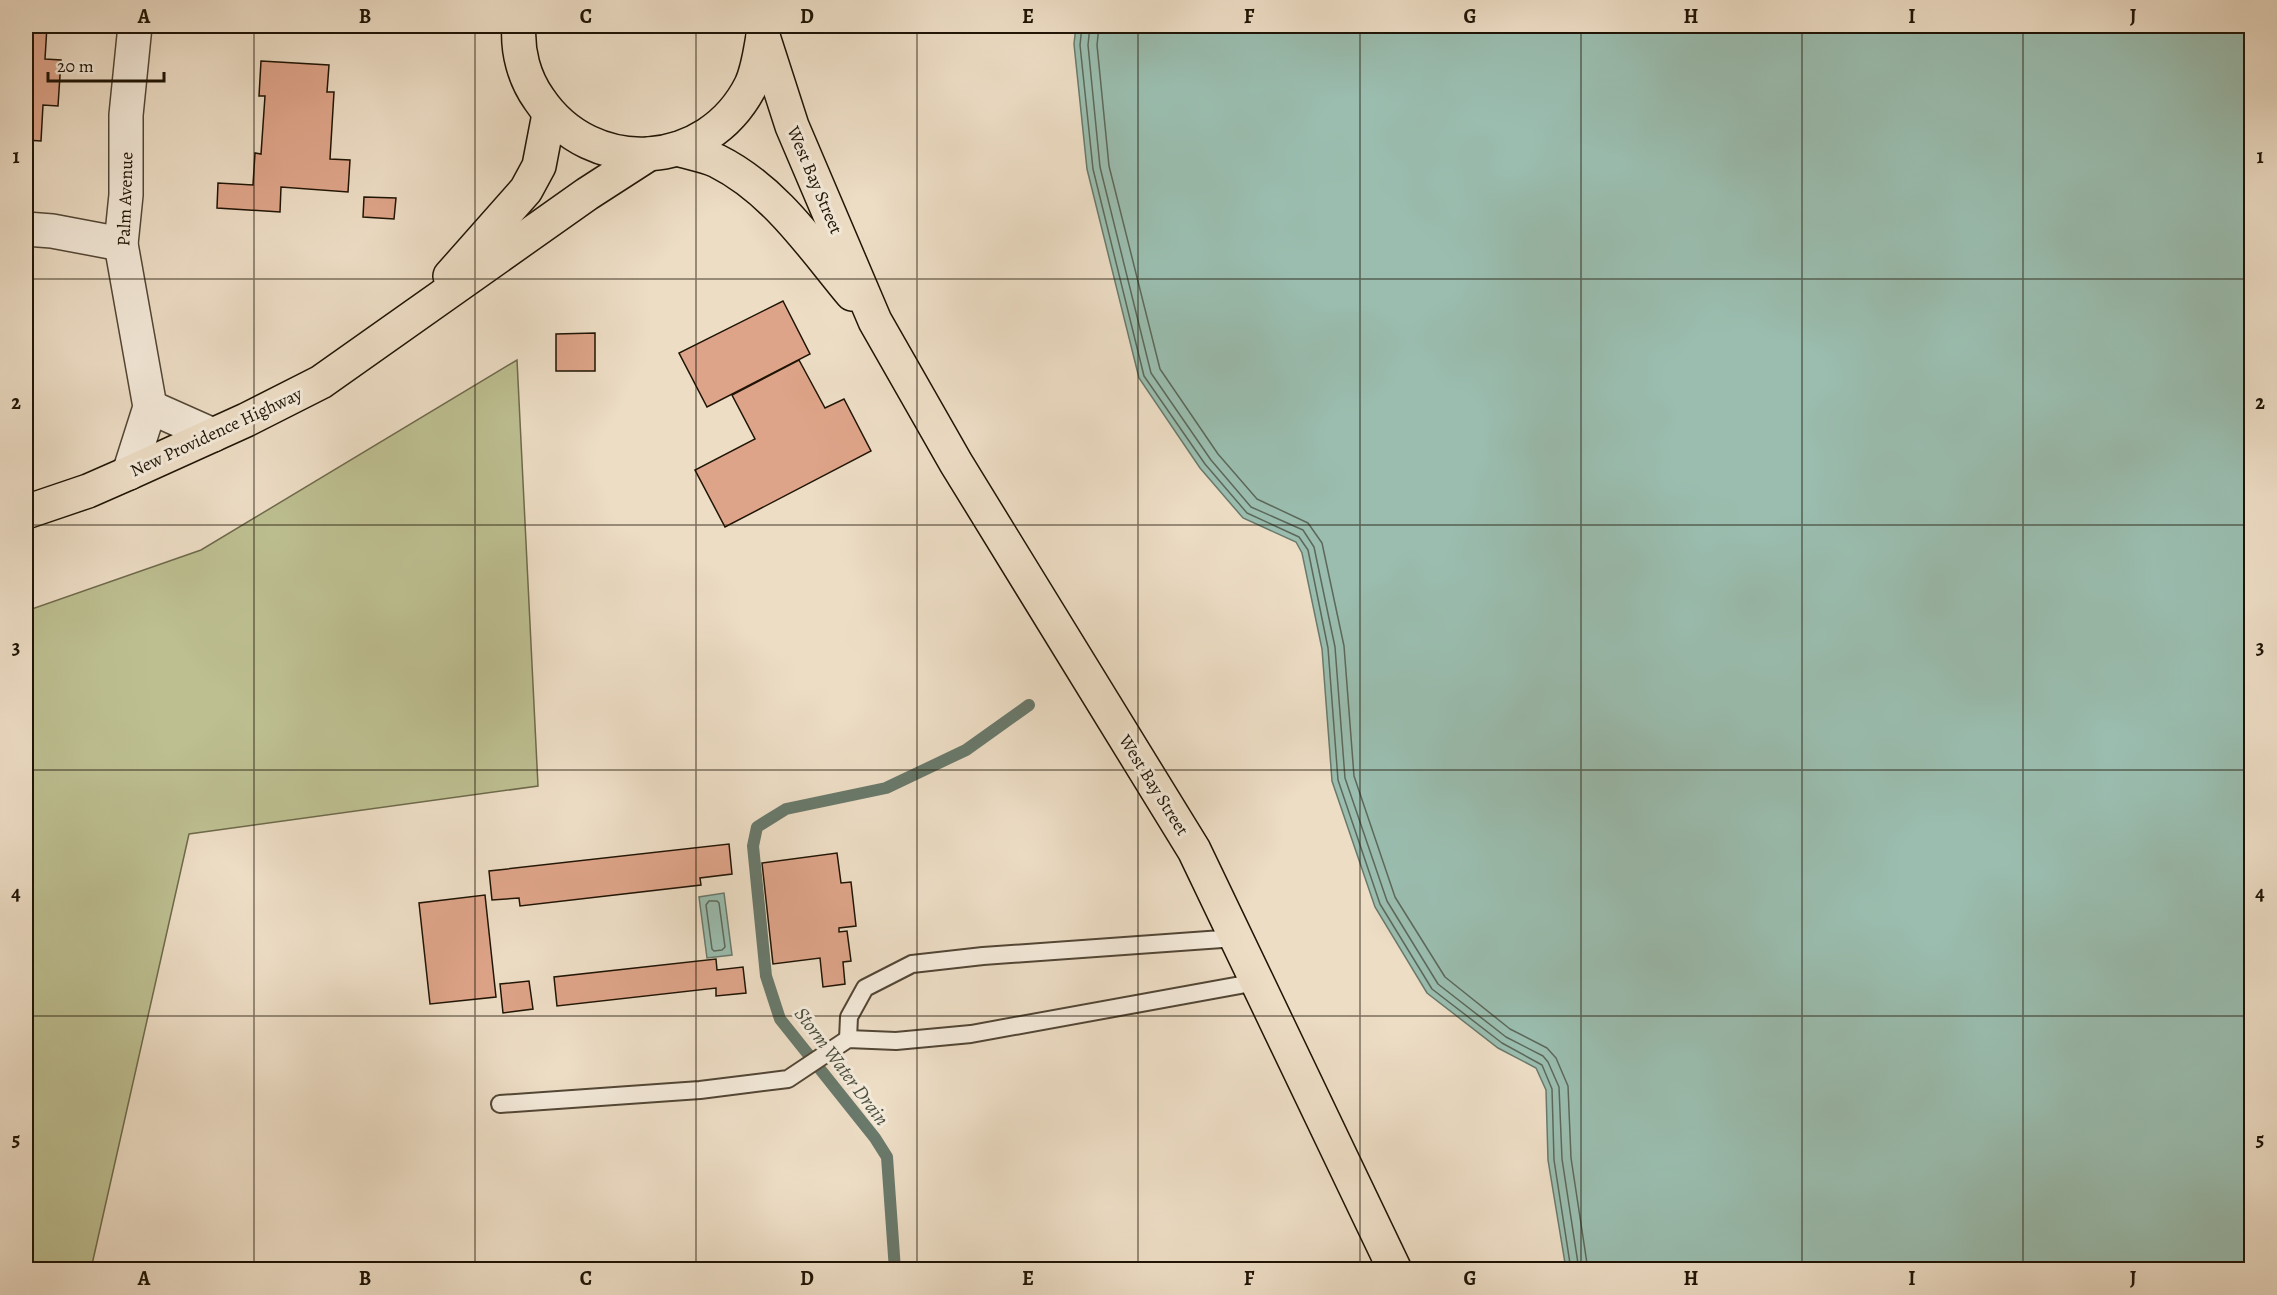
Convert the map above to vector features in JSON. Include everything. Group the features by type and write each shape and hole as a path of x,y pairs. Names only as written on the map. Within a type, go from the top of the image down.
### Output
{"highway":[{"name":"West Bay Street","path":"519,26 518,37 522,65 533,91 549,114 566,129 584,141 605,150 627,154 663,152 715,160 749,180 778,206 875,321"},
{"name":"West Bay Street","path":"663,152 700,139 721,125 738,106 754,77 759,61 763,31"},
{"name":"West Bay Street","path":"763,31 792,126 875,321 956,463 1194,850 1395,1269"},
{"name":"New Providence Highway","path":"396,330 457,270 526,190 539,166 549,114"},
{"name":"New Providence Highway","path":"26,513 88,491 129,473 321,382 587,194 663,152"}],"street":[{"name":"Palm Avenue","path":"129,473 150,407 121,244 126,195 126,115 135,26"},
{"path":"26,229 52,231 121,244"},
{"path":"150,407 213,435"}],"lane":[{"path":"848,1039 849,1017 865,988 912,964 983,956 1236,938"},
{"path":"500,1104 700,1090 788,1078 848,1039 896,1041 971,1034 1257,982"}],"shaded area":[{"path":"517,360 538,786 189,834 91,1269 26,1269 26,611 201,550"}],"water":[{"path":"1076,26 2251,26 2251,1269 1566,1269 1548,1160 1546,1090 1536,1068 1498,1048 1427,993 1375,907 1332,781 1322,649 1302,553 1296,542 1243,518 1200,468 1139,378 1087,169 1074,44"},
{"path":"724,893 732,955 707,958 699,897"}],"building":[{"path":"26,26 47,26 45,59 61,60 58,106 43,105 41,141 26,140"},
{"path":"261,61 329,65 327,92 334,92 330,159 350,160 348,192 281,187 280,212 217,208 218,183 253,185 255,153 261,154 265,96 259,96"},
{"path":"364,197 396,198 394,219 363,217"},
{"path":"783,301 810,354 707,407 679,353"},
{"path":"595,333 595,371 556,371 556,334"},
{"path":"799,360 825,408 844,399 871,451 725,527 695,470 755,439 732,395"},
{"path":"729,844 732,874 700,878 701,885 520,906 519,898 492,900 489,871"},
{"path":"837,853 841,883 851,882 856,926 839,928 839,932 847,931 851,961 843,962 845,984 823,987 820,958 773,964 762,863"},
{"path":"485,895 496,997 430,1004 419,903"},
{"path":"716,959 717,970 743,967 746,993 716,996 716,988 557,1006 554,977"},
{"path":"529,981 533,1009 503,1013 500,984"}],"waterway":[{"name":"Storm Water Drain","path":"895,1270 887,1157 875,1138 780,1019 766,976 753,846 757,827 786,809 886,788 966,750 1029,705"}]}
